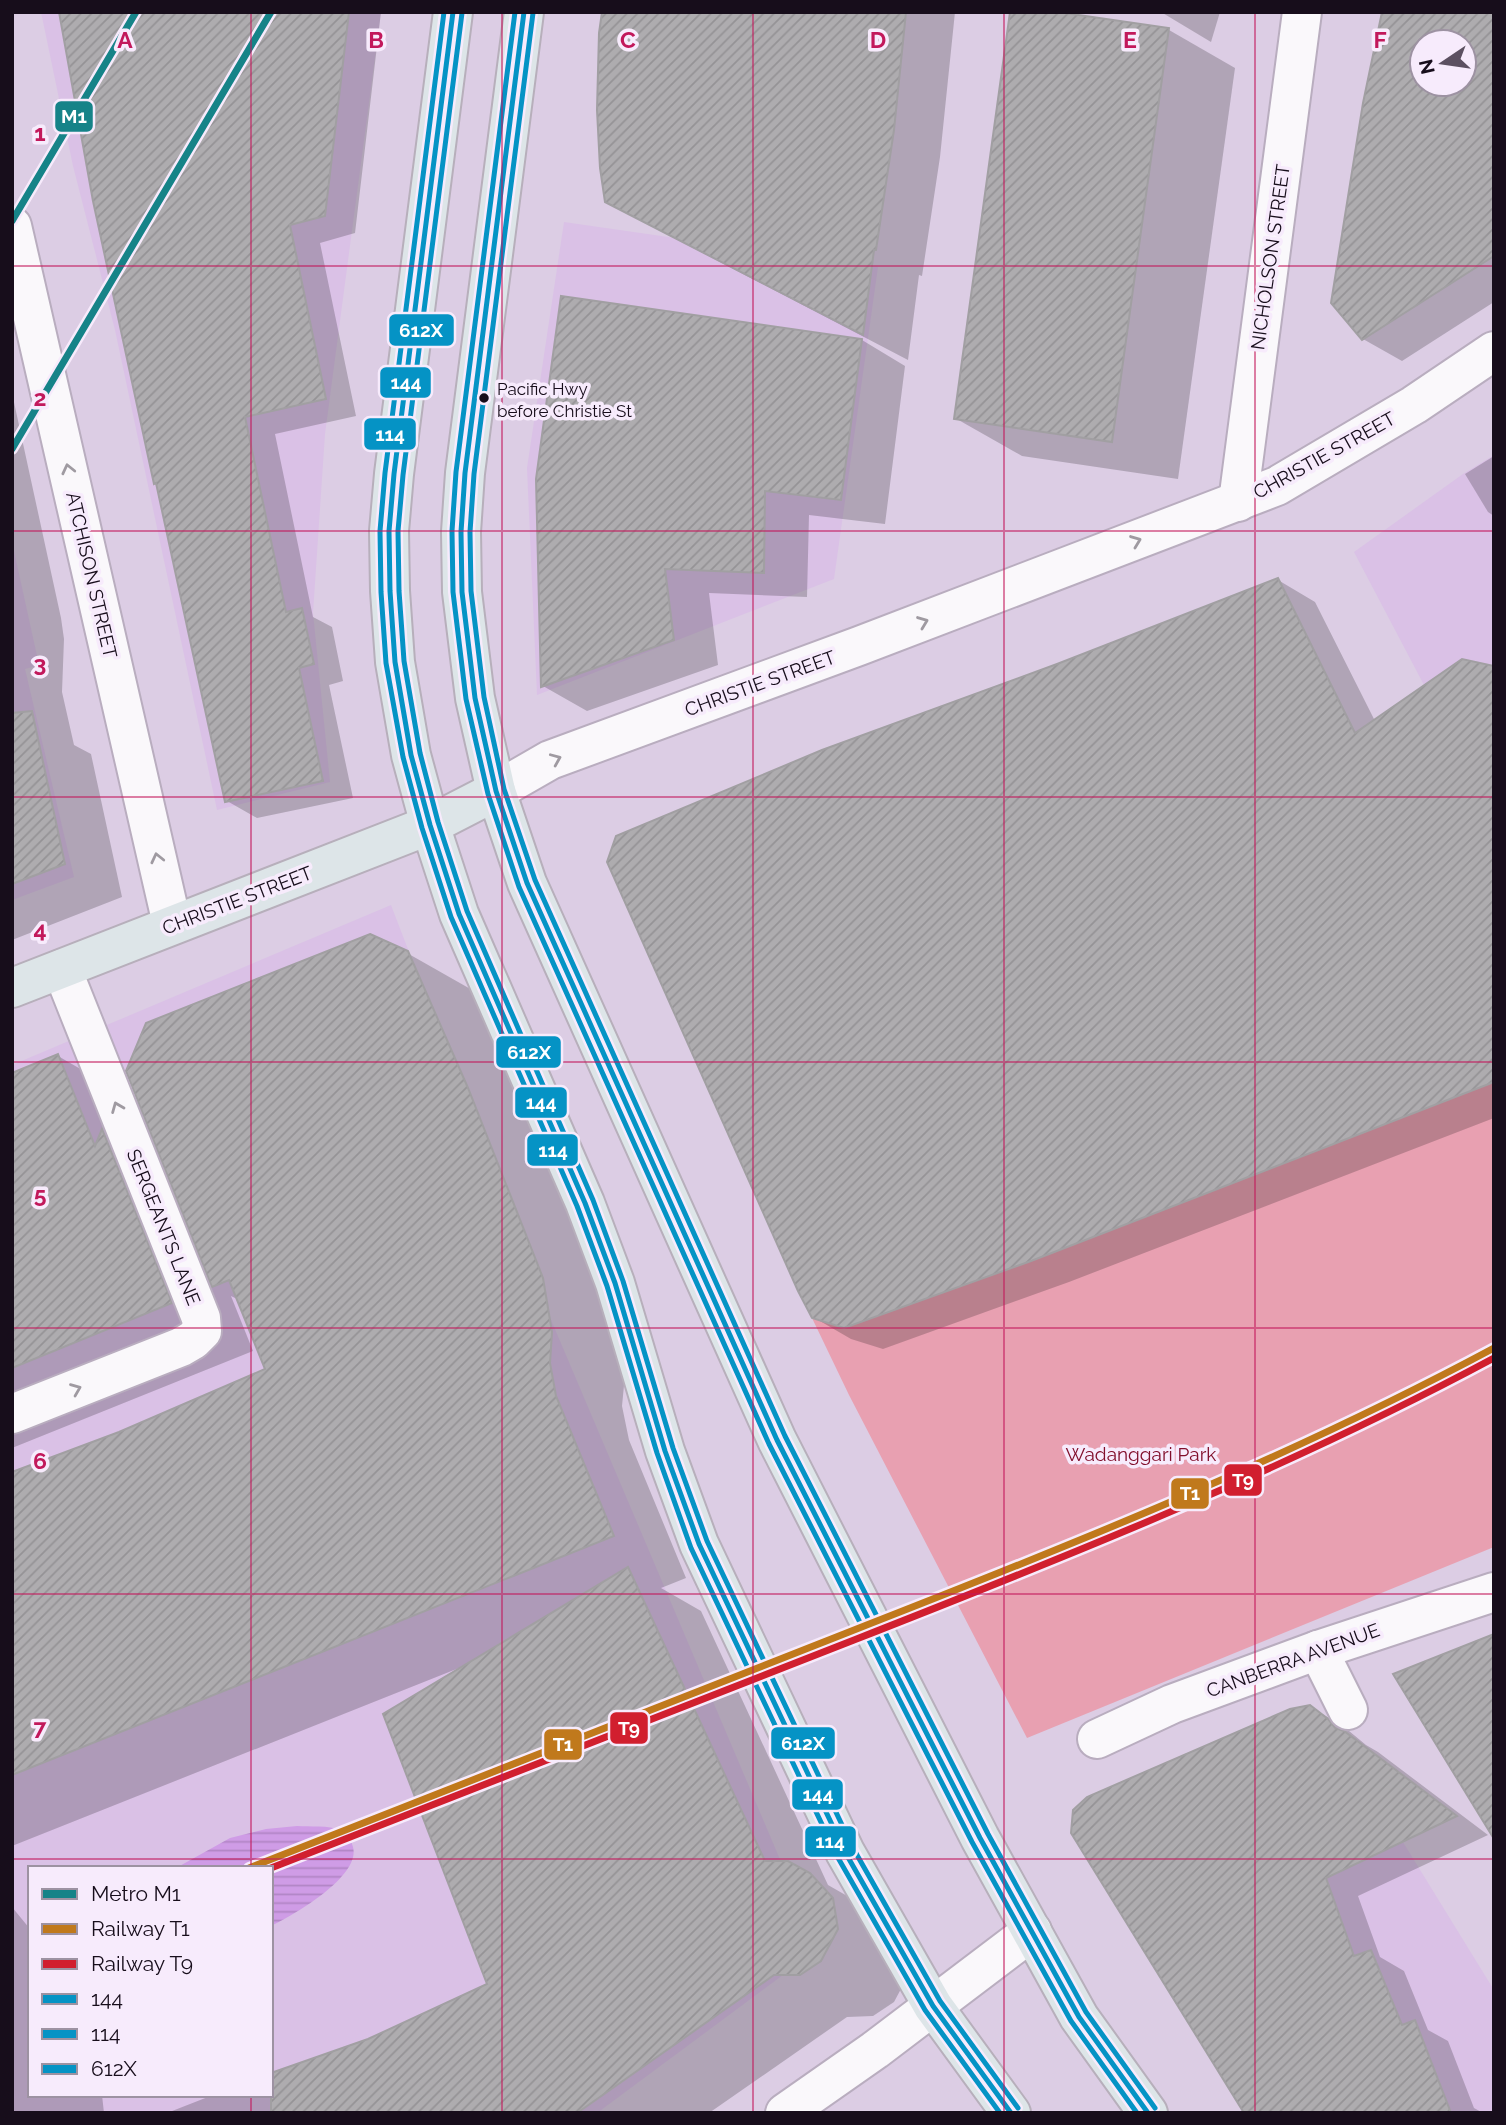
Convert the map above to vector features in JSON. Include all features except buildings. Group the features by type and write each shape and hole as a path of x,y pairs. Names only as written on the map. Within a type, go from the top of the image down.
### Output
{"main road":[{"path":"453,12 389,531 395,662 411,755 458,914 585,1203 615,1283 665,1451 699,1544 845,1852 933,2006 1011,2113"},
{"path":"524,12 465,472 461,532 462,592 475,698 496,791 527,883 777,1440 957,1796 1079,2017 1148,2113"},
{"name":"CHRISTIE STREET","path":"12,988 430,825 496,791"}],"street":[{"name":"NICHOLSON STREET","path":"1238,502 1302,12"},
{"name":"ATCHISON STREET","path":"12,226 172,925"},
{"name":"CHRISTIE STREET","path":"496,791 550,760 1277,486 1414,405 1494,351"},
{"name":"SERGEANTS LANE","path":"12,1414 181,1347 202,1331 201,1318 62,969"},
{"name":"CANBERRA AVENUE","path":"1097,1739 1172,1704 1318,1650 1494,1591"},
{"path":"1318,1650 1348,1710"},
{"path":"785,2113 875,2050 1032,1931"}],"shaded area":[{"path":"41,12 381,12 325,434 313,613 330,782 217,810 115,330 73,166"},
{"path":"564,222 878,267 834,579 537,695 527,468"},
{"path":"1494,455 1494,827 1354,552"},
{"path":"12,542 39,665 25,669 74,877 12,900"},
{"path":"391,905 546,1308 818,1949 597,2113 12,2113 12,1065"},
{"path":"1310,1705 1326,1717 1494,1990 1494,2113 1244,2113 1071,1833 1073,1810 1087,1797 1290,1709"},
{"path":"297,1826 336,1828 347,1835 353,1847 353,1858 337,1882 309,1904 273,1925 273,1866 180,1866 230,1838 266,1829"}],"green space":[{"name":"Wadanggari Park","path":"1494,1082 1494,1547 1027,1738 849,1395 812,1318 844,1328 1031,1261"}],"metro line":[{"name":"M1","path":"12,221 136,12"},
{"name":"M1","path":"12,449 271,12"}],"rail line":[{"name":"T1","path":"254,1866 931,1600 1176,1500 1337,1427 1494,1348"},
{"name":"T9","path":"273,1867 1098,1542 1338,1437 1494,1358"}],"transit line":[{"name":"114","path":"444,12 385,473 380,531 386,663 403,757 422,828 451,917 577,1206 607,1286 657,1453 691,1548 837,1856 925,2010 1000,2113"},
{"name":"144","path":"453,12 389,531 395,662 411,755 459,914 585,1203 615,1283 665,1451 699,1544 845,1852 933,2006 1011,2113"},
{"name":"114","path":"515,12 456,472 452,531 453,592 466,699 488,794 519,887 769,1444 972,1842 1071,2021 1137,2113"},
{"name":"144","path":"524,12 465,473 461,532 462,592 475,698 496,791 527,883 777,1440 980,1838 1079,2017 1148,2113"},
{"name":"612X","path":"462,13 398,531 404,661 420,753 438,822 467,911 593,1200 623,1281 673,1448 707,1541 853,1848 940,2001 1018,2108"},
{"name":"612X","path":"533,13 474,474 470,532 471,591 484,697 504,789 535,880 785,1436 988,1834 1086,2012 1155,2108"}],"place":[{"name":"Pacific Hwy before Christie St","path":"484,398"}]}
